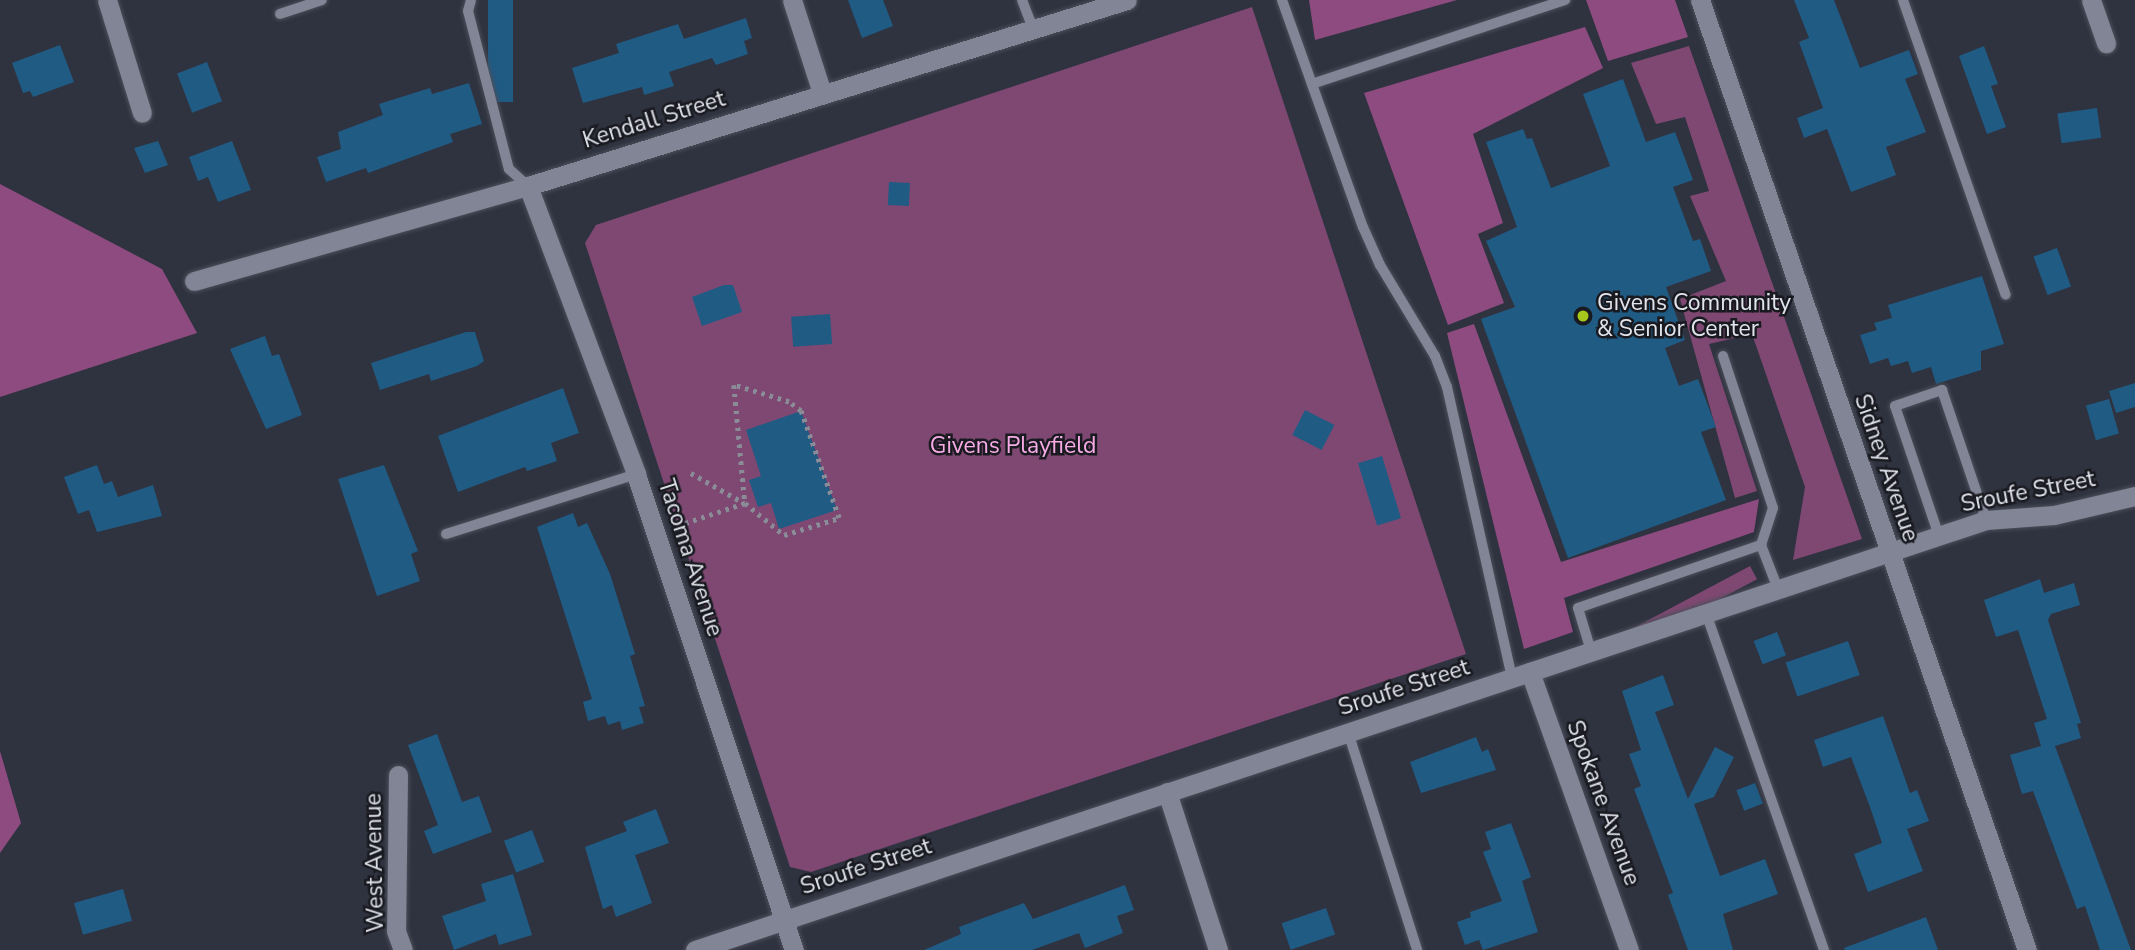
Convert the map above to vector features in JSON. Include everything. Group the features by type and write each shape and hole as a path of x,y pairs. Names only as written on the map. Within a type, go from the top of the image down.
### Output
{"street":[{"path":"107,0 142,113"},
{"path":"792,0 822,93"},
{"name":"Kendall Street","path":"194,281 527,186 1127,0"},
{"name":"Sidney Avenue","path":"1700,0 2027,950"},
{"path":"2091,0 2106,43"},
{"name":"Tacoma Avenue","path":"527,186 636,474 794,950"},
{"name":"Sroufe Street","path":"695,950 1986,520 2054,515 2135,496"},
{"name":"Spokane Avenue","path":"1521,675 1629,950"},
{"name":"West Avenue","path":"398,775 396,931 403,950"},
{"path":"1167,792 1218,950"}],"lane":[{"path":"279,15 322,0"},
{"path":"471,0 468,11 509,169 527,186"},
{"path":"1023,0 1032,29"},
{"path":"1282,0 1369,240 1434,356 1447,387 1521,675"},
{"path":"1312,84 1565,0"},
{"path":"1903,0 2006,295"},
{"path":"1723,356 1773,508 1761,545 1778,590"},
{"path":"1939,536 1895,406 1942,390 1986,520"},
{"path":"446,534 636,474"},
{"path":"1591,652 1578,608 1761,545"},
{"path":"1706,613 1824,950"},
{"path":"1348,732 1417,950"}],"path":[{"path":"691,473 745,503 784,535 839,518 800,411 789,401 734,385 745,503"},
{"path":"656,533 745,503"}],"green space":[{"name":"Givens Playfield","path":"1252,7 1466,654 811,872 790,867 585,243 596,225"},
{"path":"1689,46 1862,539 1793,560 1805,487 1752,334 1709,344 1757,491 1735,498 1680,299 1726,281 1690,196 1709,191 1685,117 1656,124 1631,63"},
{"path":"1750,566 1757,579 1618,653 1611,640"}],"shaded area":[{"path":"1309,0 1457,0 1315,40"},
{"path":"1586,0 1675,0 1688,37 1608,61"},
{"path":"1585,27 1603,68 1473,134 1503,223 1478,234 1504,303 1448,325 1364,93"},
{"path":"0,184 162,269 197,333 0,397"},
{"path":"1474,324 1561,562 1759,499 1754,532 1564,598 1573,632 1524,649 1447,333"},
{"path":"0,751 21,823 0,853"}],"building":[{"path":"488,0 513,0 513,102 488,102"},
{"path":"848,0 883,0 893,26 862,38"},
{"path":"1794,0 1834,0 1860,68 1909,50 1918,74 1905,79 1926,132 1886,147 1896,175 1851,192 1827,129 1804,138 1797,118 1823,108 1799,42 1809,38"},
{"path":"746,18 752,38 744,41 748,54 716,65 712,58 669,72 674,86 644,95 642,87 583,103 572,68 619,53 616,44 678,24 684,39"},
{"path":"60,45 74,82 33,97 30,91 23,93 12,63"},
{"path":"1984,46 1998,84 1991,86 2006,127 1987,134 1959,56"},
{"path":"207,62 222,101 192,113 177,73"},
{"name":"Givens Community & Senior Center","path":"1623,79 1646,142 1675,132 1693,180 1673,187 1693,241 1700,239 1711,271 1666,287 1685,340 1665,348 1679,386 1698,379 1716,427 1701,432 1726,500 1568,558 1481,319 1515,307 1486,241 1517,227 1486,142 1523,129 1527,139 1532,138 1551,188 1610,166 1583,94"},
{"path":"469,83 482,124 450,134 453,142 368,173 366,168 326,182 317,157 341,149 338,132 383,115 379,104 430,88 432,94"},
{"path":"2097,108 2101,138 2062,143 2057,114"},
{"path":"158,141 168,165 145,173 134,148"},
{"path":"232,141 251,190 218,202 208,177 198,181 189,157"},
{"path":"889,182 910,183 909,206 888,205"},
{"path":"2057,248 2071,287 2048,295 2034,257"},
{"path":"1982,276 2004,344 1981,351 1981,370 1936,384 1931,367 1912,373 1908,361 1891,366 1888,358 1870,364 1860,335 1877,330 1874,323 1892,318 1888,305"},
{"path":"724,285 733,285 742,312 702,326 692,297"},
{"path":"830,314 832,344 793,347 791,317"},
{"path":"466,332 475,332 484,361 477,366 431,381 429,374 380,390 371,363"},
{"path":"265,336 272,356 279,354 302,415 266,429 230,349"},
{"path":"2135,383 2135,407 2116,413 2109,391"},
{"path":"563,388 579,433 551,443 557,461 527,471 525,467 458,492 438,436"},
{"path":"2109,399 2119,434 2096,440 2086,406"},
{"path":"1305,410 1334,425 1322,450 1292,435"},
{"path":"801,411 837,510 779,529 771,503 758,507 749,480 761,476 746,430"},
{"path":"1382,456 1401,518 1377,525 1358,463"},
{"path":"97,465 104,484 112,481 118,497 153,485 162,516 97,532 89,510 78,514 64,477"},
{"path":"384,465 418,551 411,554 420,581 377,596 338,479"},
{"path":"573,513 578,527 587,523 610,574 635,654 630,656 645,706 639,707 644,723 622,730 620,721 608,725 605,716 588,721 583,702 592,699 537,527"},
{"path":"2040,579 2044,593 2074,583 2080,605 2051,614 2048,620 2081,723 2077,724 2081,738 2055,746 2131,950 2100,950 2085,906 2077,909 2033,791 2022,794 2010,755 2041,746 2034,723 2047,719 2018,630 1996,637 1984,600"},
{"path":"1777,632 1786,655 1763,664 1754,641"},
{"path":"1848,641 1860,675 1797,697 1786,662"},
{"path":"1663,675 1674,705 1655,712 1688,799 1715,747 1734,757 1714,797 1694,804 1720,876 1765,859 1778,894 1723,914 1733,950 1688,950 1668,895 1673,893 1634,789 1641,786 1629,754 1641,750 1622,691"},
{"path":"1883,716 1910,793 1917,790 1929,821 1907,829 1923,871 1868,892 1854,854 1882,843 1870,807 1851,757 1823,767 1814,740"},
{"path":"437,734 462,802 479,796 492,832 433,854 424,831 438,825 408,745"},
{"path":"1476,737 1482,752 1488,749 1496,770 1421,793 1410,762"},
{"path":"1755,783 1763,804 1744,811 1736,790"},
{"path":"656,809 669,843 635,855 652,903 616,917 612,905 603,909 585,847 627,831 623,822"},
{"path":"1511,823 1531,877 1522,881 1538,932 1483,950 1479,940 1465,945 1457,922 1471,917 1470,912 1502,901 1483,852 1491,849 1485,832"},
{"path":"532,830 544,862 516,872 504,841"},
{"path":"513,874 532,935 499,945 496,934 454,950 442,916 486,901 481,884"},
{"path":"1125,885 1134,910 1117,916 1123,933 1085,948 1079,933 1032,950 924,950 961,934 959,927 1024,903 1033,919"},
{"path":"123,889 132,921 83,935 74,903"},
{"path":"1326,908 1335,934 1291,950 1282,923"},
{"path":"1926,917 1938,950 1844,948"}],"place":[{"name":"Givens Community & Senior Center","path":"1583,316"}]}
